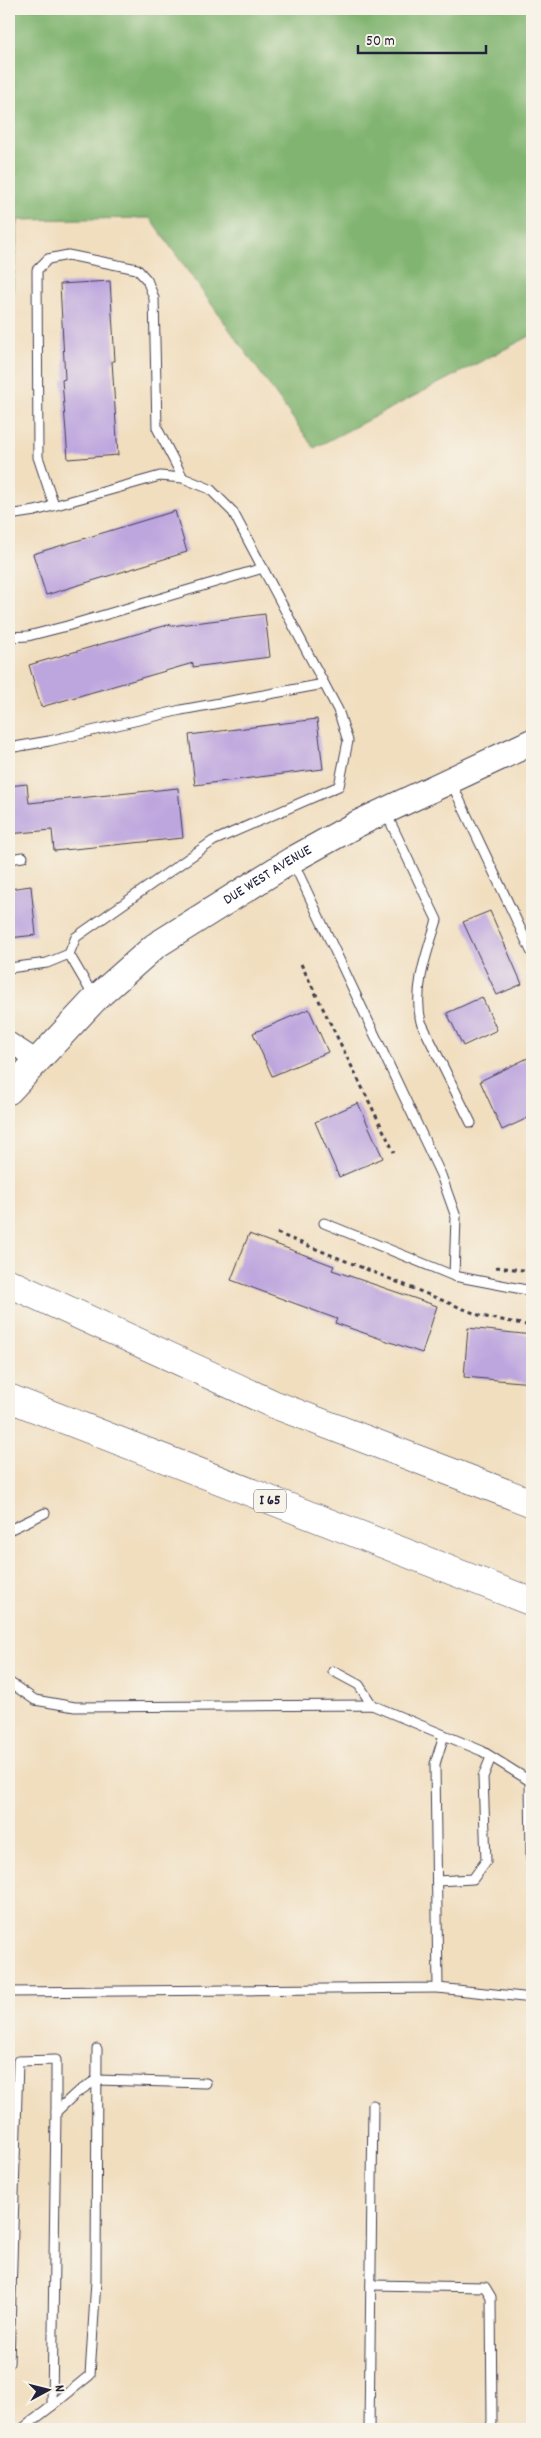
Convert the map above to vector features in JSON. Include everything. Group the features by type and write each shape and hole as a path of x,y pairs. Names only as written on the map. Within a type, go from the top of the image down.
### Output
{"highway":[{"path":"9,1283 273,1404 532,1503"},
{"name":"I 65","path":"9,1398 532,1602"}],"main road":[{"name":"DUE WEST AVENUE","path":"9,1091 95,999 155,946 292,860 385,811 532,742"}],"street":[{"path":"9,1042 38,1061"}],"lane":[{"path":"54,505 38,457 37,270 48,259 68,255 137,269 147,280 154,298 157,428 183,478"},
{"path":"9,515 54,505 160,476 183,478 210,489 233,512 338,710 348,741 339,786 214,842 76,937 69,954 47,963 9,968"},
{"path":"9,637 28,636 67,626 263,568"},
{"path":"9,748 49,741 181,710 324,684"},
{"path":"450,780 532,953"},
{"path":"385,811 436,920 419,982 417,1006 420,1022 471,1123"},
{"path":"9,858 23,858"},
{"path":"292,860 441,1175 456,1217 454,1276"},
{"path":"69,954 95,999"},
{"path":"324,1223 454,1276 532,1291"},
{"path":"9,1530 45,1513"},
{"path":"333,1671 359,1685 372,1705"},
{"path":"9,1682 35,1700 75,1707 372,1705 491,1757 530,1781 531,1858"},
{"path":"438,1988 435,1764 444,1735"},
{"path":"437,1882 473,1879 486,1861 483,1777 491,1757"},
{"path":"9,1992 438,1988 532,1998"},
{"path":"22,2429 90,2375 96,2281 97,2050"},
{"path":"9,2363 18,2061 56,2060 52,2406"},
{"path":"56,2112 75,2094 96,2080 206,2083"},
{"path":"369,2429 373,2105"},
{"path":"371,2285 485,2287 491,2297 492,2422 490,2429"}],"path":[{"path":"301,964 394,1152"},
{"path":"277,1233 482,1316 532,1326"},
{"path":"496,1267 532,1271"}],"green space":[{"path":"9,9 532,9 532,335 314,448 150,218 18,220 9,344"}],"building":[{"path":"110,281 115,361 112,361 118,455 68,459 62,380 65,379 60,284"},
{"path":"175,511 187,552 46,595 33,554"},
{"path":"265,614 270,657 193,667 193,663 41,707 29,665 171,624 171,626"},
{"path":"317,719 323,769 195,785 189,735"},
{"path":"27,784 29,803 178,788 183,838 54,851 52,830 9,834 9,786"},
{"path":"31,886 36,935 9,938 9,889"},
{"path":"490,911 522,984 497,995 463,922"},
{"path":"482,997 497,1030 463,1046 447,1013"},
{"path":"309,1009 328,1052 272,1076 253,1033"},
{"path":"532,1056 532,1116 502,1130 480,1081"},
{"path":"358,1103 383,1158 339,1177 315,1122"},
{"path":"249,1234 334,1266 332,1270 437,1306 422,1353 335,1323 337,1319 231,1280"},
{"path":"468,1328 532,1335 532,1383 464,1377"}]}
